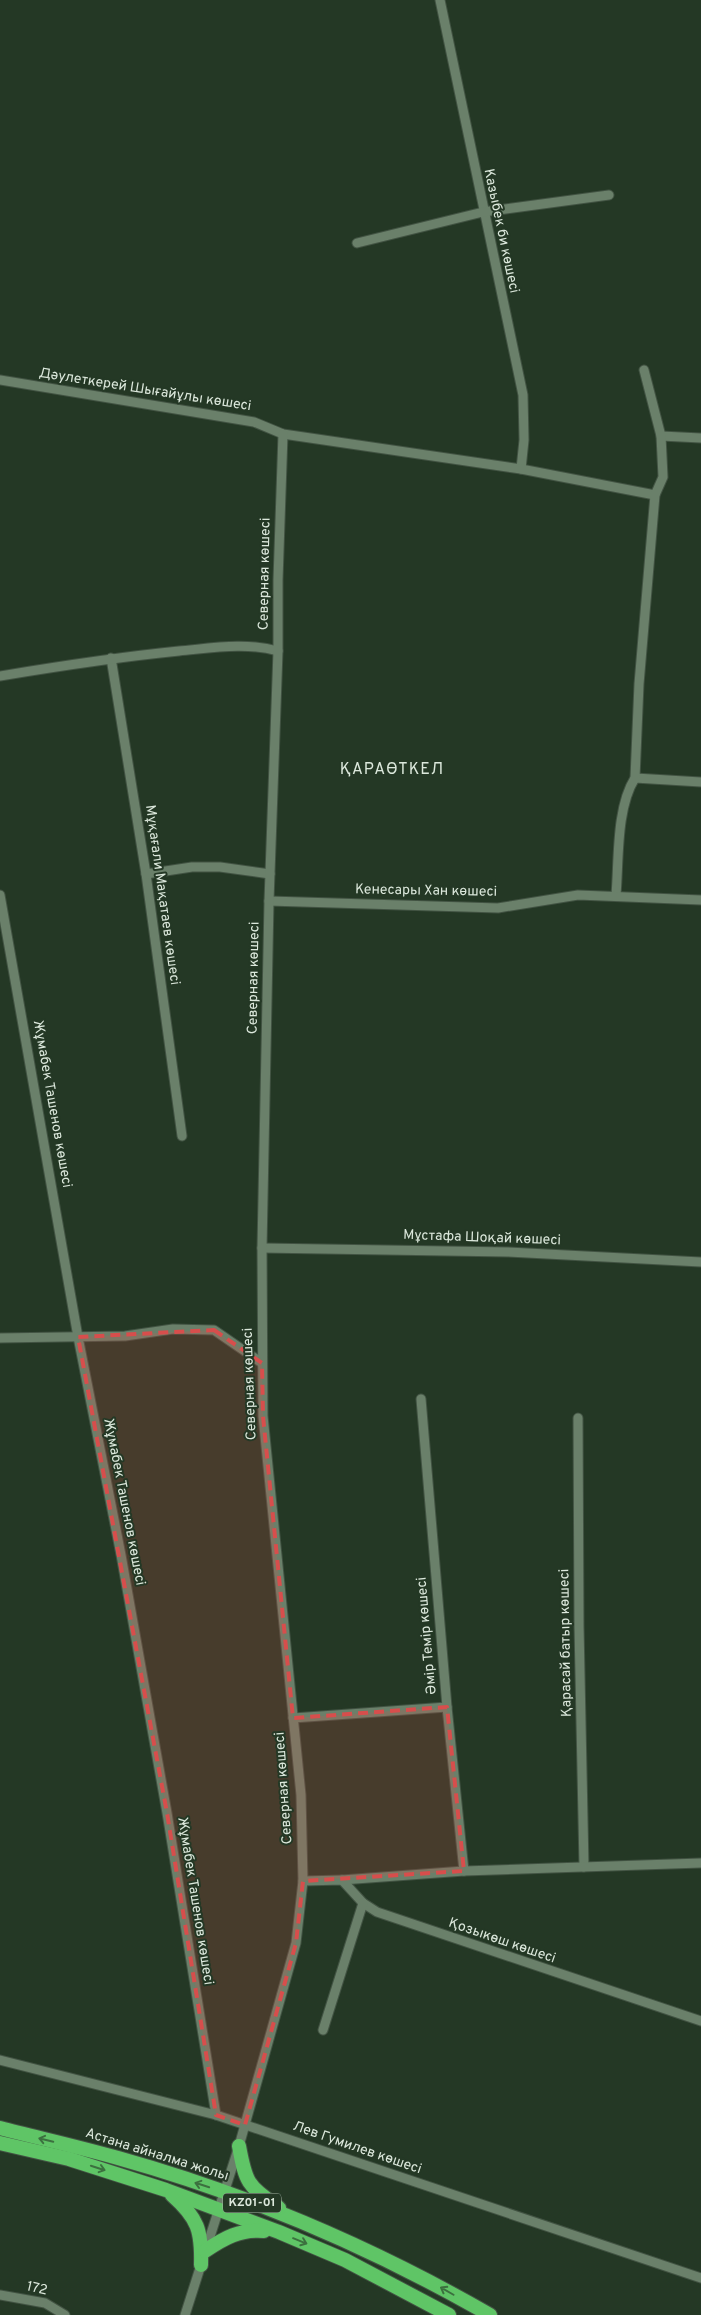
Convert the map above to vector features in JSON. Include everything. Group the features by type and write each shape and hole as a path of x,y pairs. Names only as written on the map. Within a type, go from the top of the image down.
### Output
{"highway":[{"name":"Астана айналма жолы","path":"0,2128 118,2158 224,2193 294,2219 432,2282 490,2315"},
{"name":"KZ01-01","path":"0,2143 69,2159 166,2190 279,2232 345,2260 449,2315"},
{"path":"239,2146 246,2180 252,2188 294,2219"},
{"path":"166,2190 183,2205 196,2222 202,2242 203,2258"},
{"path":"203,2258 238,2232 250,2230 279,2232"}],"street":[{"name":"Казыбек би көшесі","path":"440,0 483,212 523,395 524,440 521,469"},
{"path":"356,243 483,212 610,195"},
{"path":"616,895 624,807 628,790 635,778 639,684 655,495 663,477 661,436 644,370"},
{"name":"Дәулеткерей Шығайұлы көшесі","path":"0,380 254,422 283,434 521,469 655,495"},
{"name":"Северная көшесі","path":"185,2315 239,2146 296,1943 303,1881 301,1795 263,1416 262,1363 262,1248 269,901 278,651 278,580 283,434"},
{"path":"661,436 701,438"},
{"path":"0,676 112,658 224,647 260,646 278,651"},
{"name":"Мұқағали Мақатаев көшесі","path":"112,658 146,874 182,1136"},
{"path":"635,778 701,782"},
{"path":"146,874 192,867 210,867 270,874"},
{"name":"Жұмабек Ташенов көшесі","path":"0,894 78,1337 164,1794 216,2115"},
{"name":"Кенесары Хан көшесі","path":"269,901 498,908 578,895 616,895 701,900"},
{"name":"Мұстафа Шоқай көшесі","path":"262,1248 508,1252 701,1262"},
{"path":"0,1338 125,1336 173,1329 214,1330 262,1363"},
{"name":"Әмір Темір көшесі","path":"421,1398 447,1707 464,1871"},
{"name":"Қарасай батыр көшесі","path":"578,1418 579,1626 584,1868"},
{"path":"292,1718 447,1707"},
{"path":"303,1881 464,1871 584,1868 701,1862"},
{"name":"Қозыкөш көшесі","path":"342,1880 363,1903 377,1912 701,2021"},
{"path":"324,2030 363,1903"},
{"name":"Лев Гумилев көшесі","path":"0,2060 216,2115 701,2278"},
{"name":"172","path":"0,2296 45,2303 65,2315"}],"highlighted area":[{"path":"214,1330 262,1363 263,1416 293,1718 447,1707 464,1871 303,1881 296,1943 245,2125 216,2115 167,1813 78,1337"}],"district":[{"name":"ҚАРАӨТКЕЛ","path":"392,770"}]}
